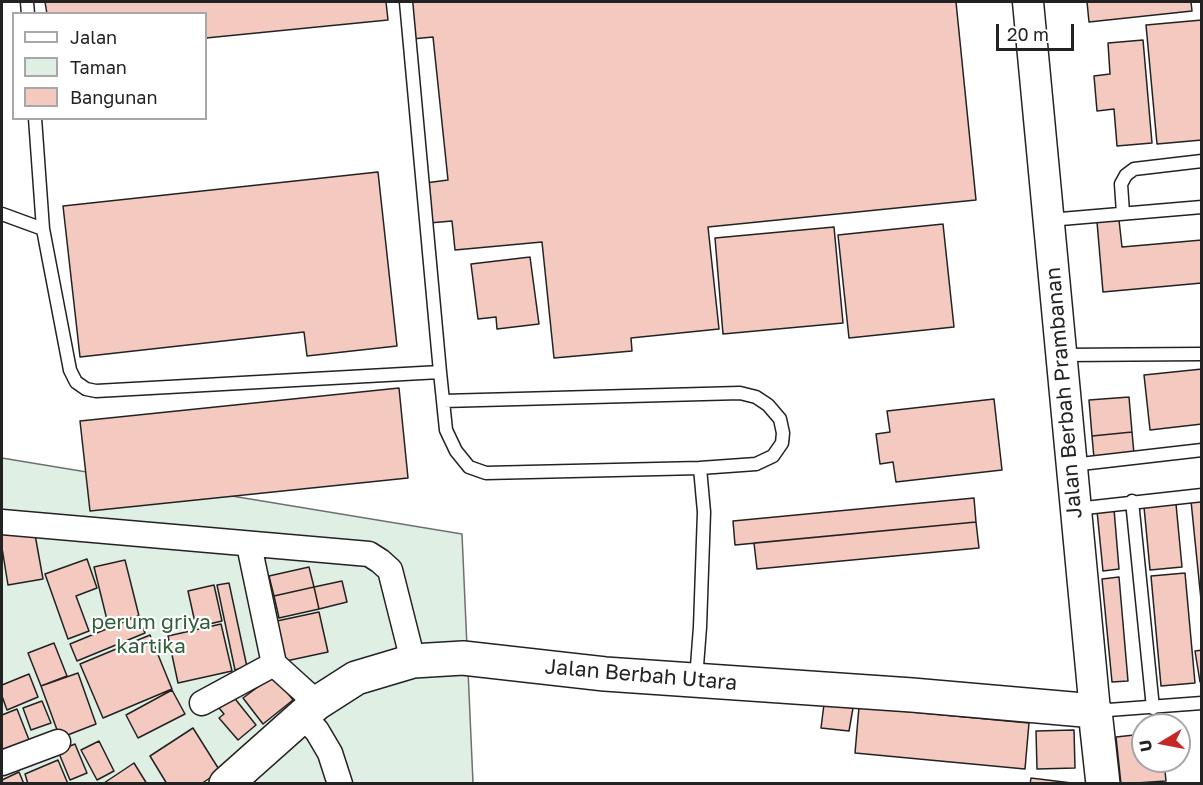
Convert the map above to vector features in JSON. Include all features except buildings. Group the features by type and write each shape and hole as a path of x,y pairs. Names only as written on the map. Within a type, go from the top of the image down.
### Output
{"main road":[{"name":"Jalan Berbah Utara","path":"226,783 310,710 356,678 413,661 463,658 605,674 1095,711"},
{"name":"Jalan Berbah Prambanan","path":"1095,711 1103,783"}],"street":[{"name":"Jalan Berbah Prambanan","path":"1028,2 1095,711"},
{"path":"2,522 369,554 390,570 413,661"},
{"path":"249,545 274,664 310,710 317,731 330,753 340,783"},
{"path":"202,703 274,664"},
{"path":"2,763 58,742"}],"lane":[{"path":"406,2 440,372 443,401 446,430 456,451 469,466 486,473 699,468 756,464 773,456 782,443 783,433 780,419 768,405 756,397 740,393 443,401"},
{"path":"35,120 43,229 70,370 76,382 86,389 96,391 440,372"},
{"path":"1124,213 1121,184 1126,175 1134,169 1202,161"},
{"path":"1048,220 1202,207"},
{"path":"2,214 43,229"},
{"path":"1061,355 1202,354"},
{"path":"1071,465 1202,450"},
{"path":"696,680 704,512 699,468"},
{"path":"1076,508 1202,495"},
{"path":"1132,501 1153,708"},
{"path":"1095,711 1202,703"}],"green space":[{"name":"perum griya kartika","path":"2,458 462,534 473,783 2,783"}]}
